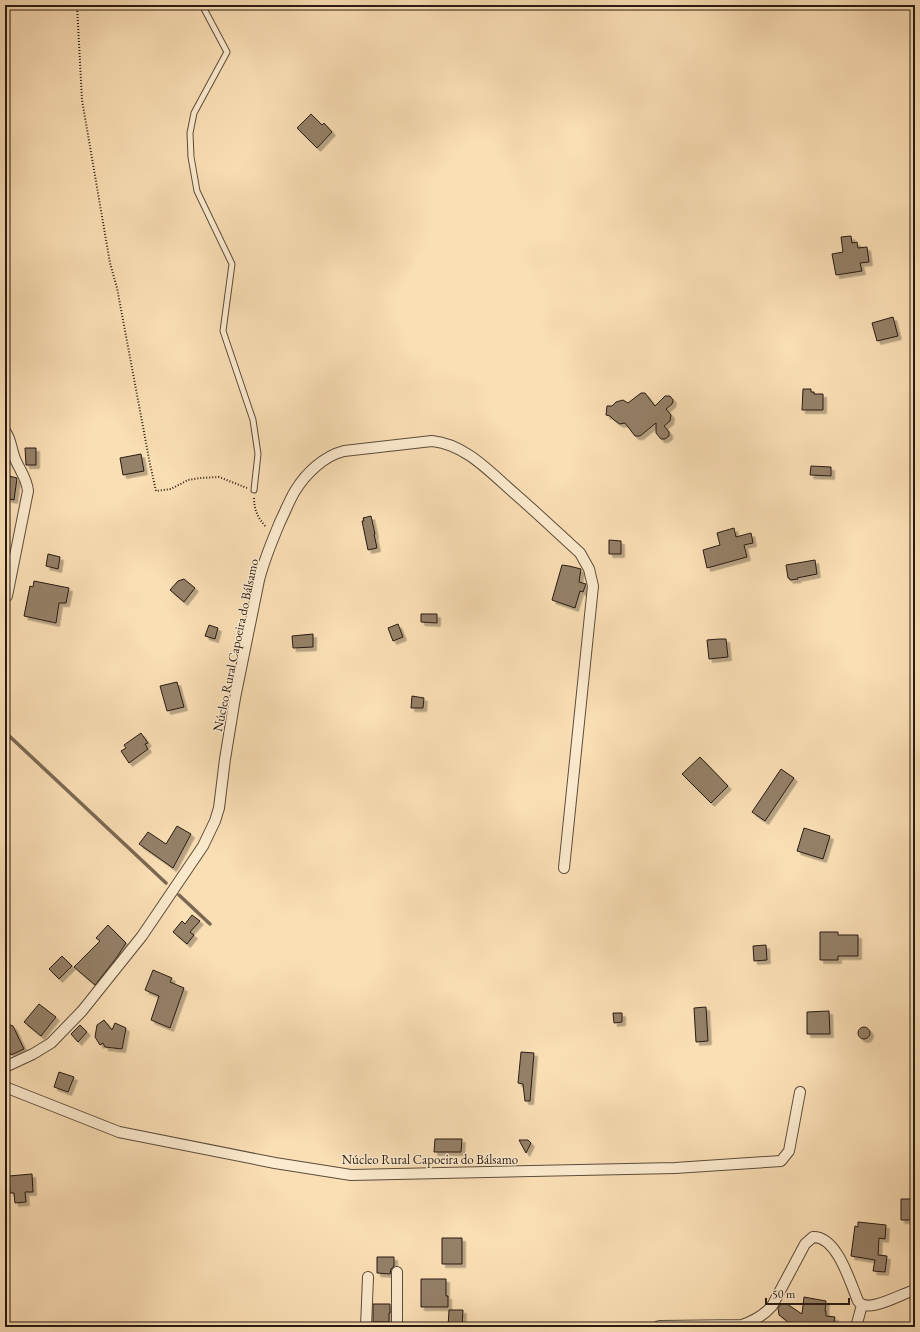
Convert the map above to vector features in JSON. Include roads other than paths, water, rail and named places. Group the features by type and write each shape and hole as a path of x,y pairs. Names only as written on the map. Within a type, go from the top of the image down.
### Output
{"street":[{"path":"5,431 9,436 16,462 28,484 28,491 7,596"},
{"name":"Núcleo Rural Capoeira do Bálsamo","path":"5,1067 33,1054 51,1043 82,1011 142,936 196,858 212,827 219,808 235,698 264,562 294,492 304,479 328,457 344,451 432,441 450,445 471,456 517,496 580,553 589,569 593,586 564,868"},
{"name":"Núcleo Rural Capoeira do Bálsamo","path":"5,1087 118,1132 267,1162 351,1176 675,1168 770,1162 780,1160 789,1151 800,1092"},
{"path":"657,1327 742,1325 752,1322 765,1314 772,1306 805,1244 813,1237 822,1238 832,1245 838,1254 858,1300 862,1305 867,1306 879,1304 915,1290"},
{"path":"397,1272 397,1327"},
{"path":"366,1327 368,1277"},
{"path":"856,1327 862,1305"}],"lane":[{"path":"202,5 227,52 194,113 190,133 191,158 198,191 232,264 222,331 253,420 258,454 254,490"}],"waterway":[{"path":"5,732 166,883"},
{"path":"179,895 210,924"}]}
